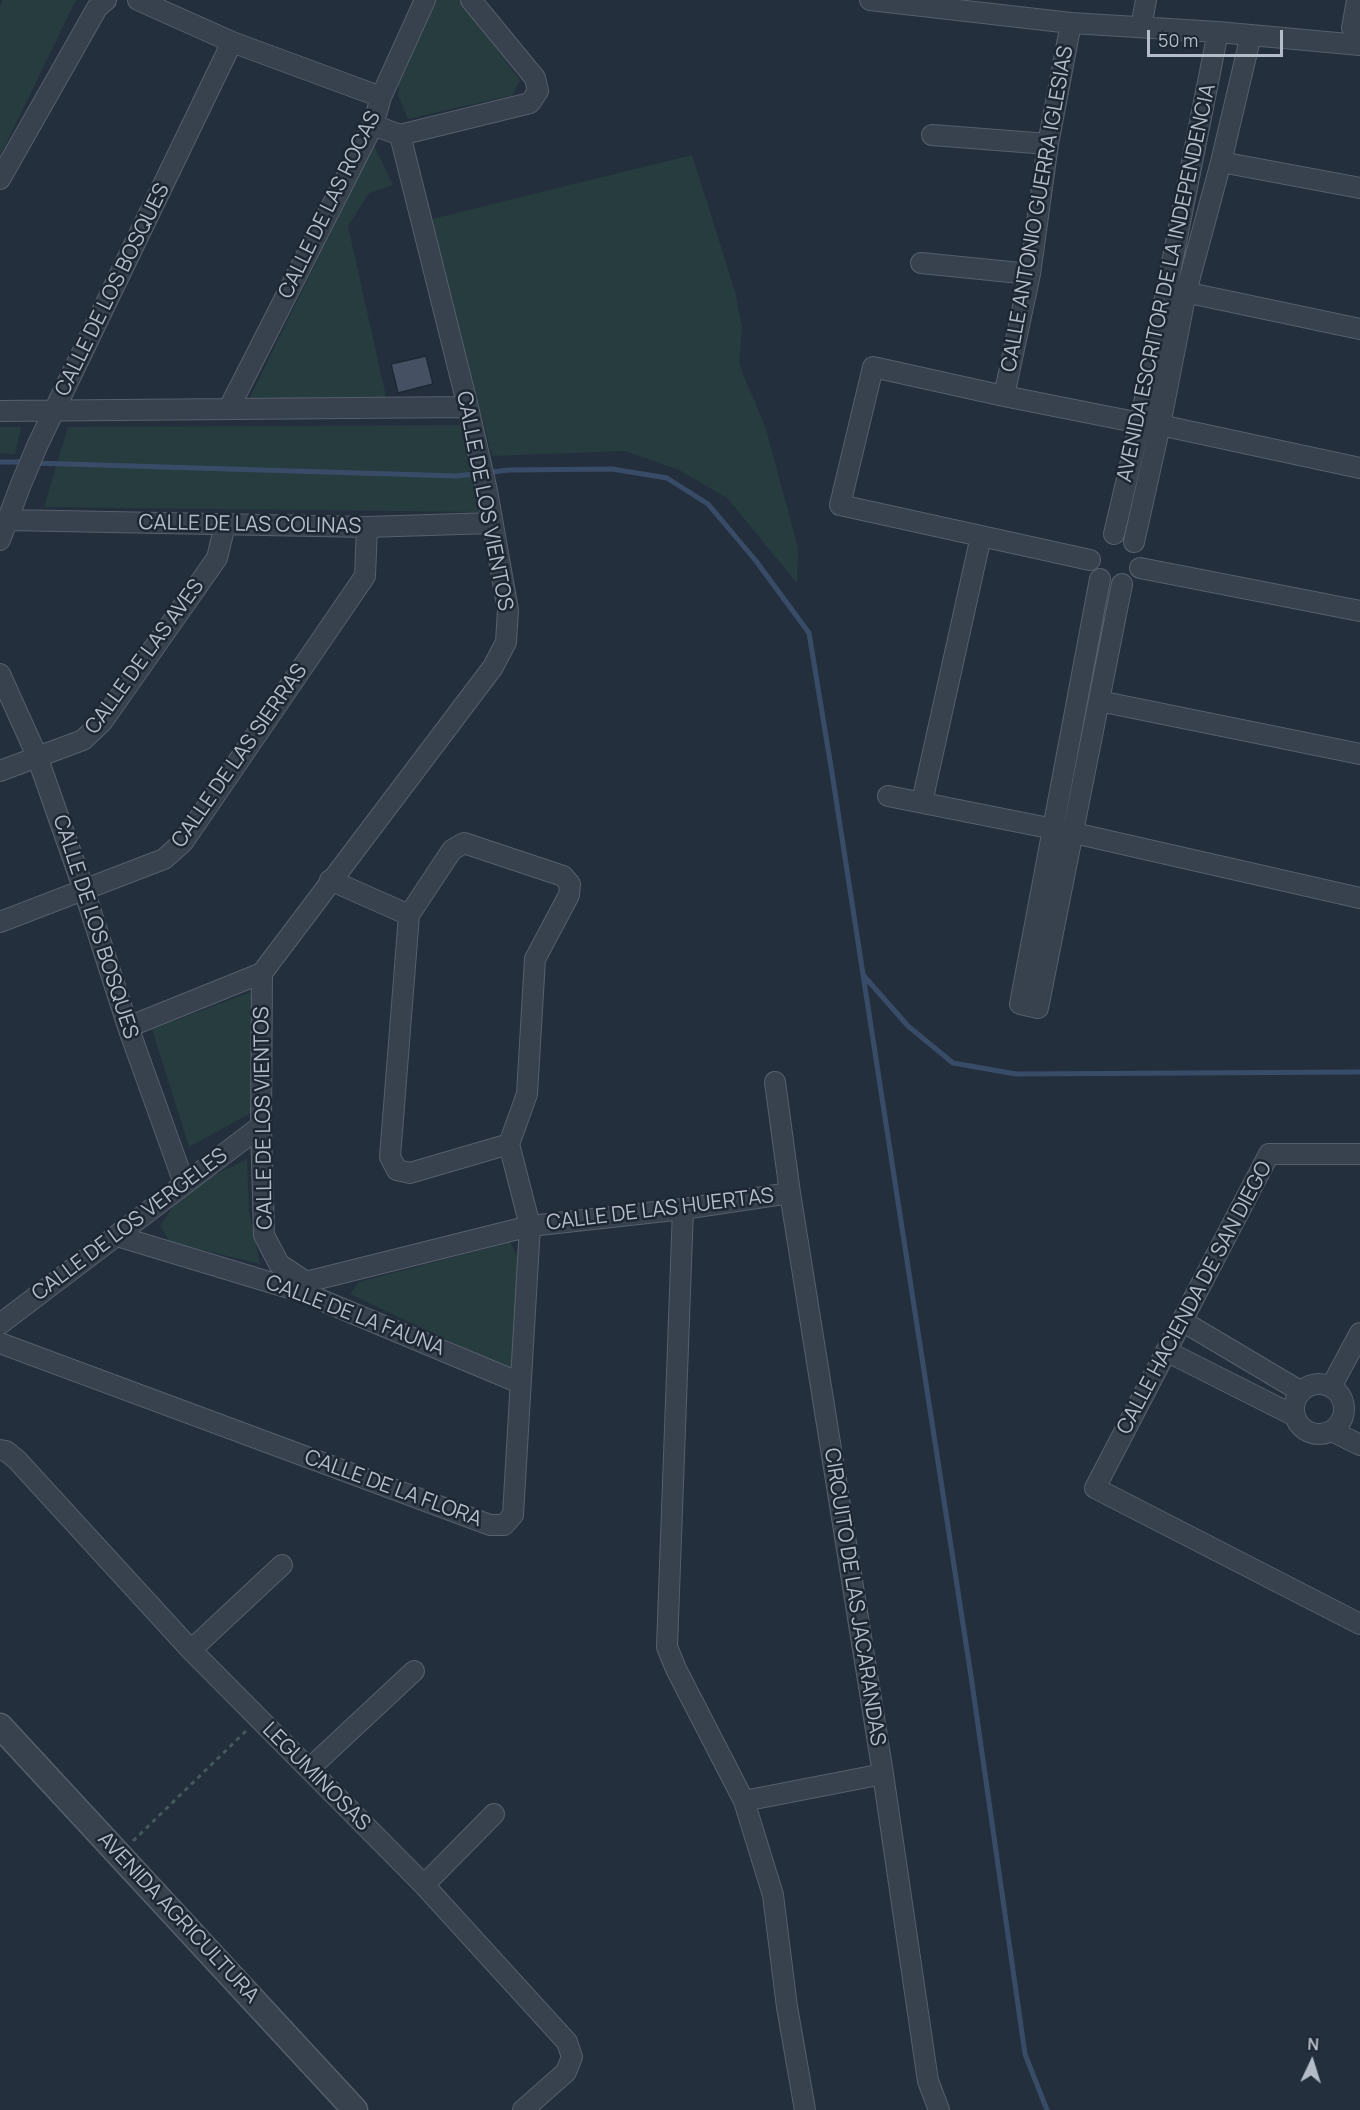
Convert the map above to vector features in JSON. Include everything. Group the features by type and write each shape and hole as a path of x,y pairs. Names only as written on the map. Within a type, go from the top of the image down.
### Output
{"street":[{"path":"0,178 97,8 106,0"},
{"path":"138,0 232,42 381,98"},
{"name":"CALLE DE LAS ROCAS","path":"229,408 373,125 381,98 425,0"},
{"path":"373,125 400,135 530,103 538,91 535,78 471,0"},
{"path":"870,0 1071,22 1252,35 1356,36 1358,0"},
{"path":"1141,27 1146,0"},
{"name":"CALLE ANTONIO GUERRA IGLESIAS","path":"1004,396 1030,274 1048,144 1071,22"},
{"name":"AVENIDA ESCRITOR DE LA INDEPENDENCIA","path":"1134,542 1160,425 1176,291 1218,32"},
{"path":"1252,35 1255,42 1260,45 1360,56"},
{"name":"AVENIDA ESCRITOR DE LA INDEPENDENCIA","path":"1100,544 1140,423 1176,291 1221,162 1252,35"},
{"name":"CALLE DE LOS BOSQUES","path":"0,540 38,444 232,42"},
{"name":"CALLE DE LOS VIENTOS","path":"128,1027 262,973 493,667 506,642 508,610 487,491 400,135"},
{"path":"932,135 1048,144"},
{"path":"1221,162 1360,188"},
{"path":"921,263 1030,274"},
{"path":"1176,291 1360,329"},
{"path":"1100,544 1095,574 1100,579 1110,584 1122,584 1136,575 1141,559 1139,550 1129,537 1100,544 981,536 840,505 873,367 1140,423"},
{"path":"0,411 468,407"},
{"path":"1160,425 1360,468"},
{"name":"CALLE DE LAS COLINAS","path":"7,520 367,526 492,523"},
{"name":"CALLE DE LAS AVES","path":"0,771 83,740 102,722 217,558 225,525"},
{"name":"CALLE DE LAS SIERRAS","path":"0,922 164,859 183,842 365,576 367,526"},
{"path":"922,802 981,536"},
{"path":"1140,568 1360,611"},
{"path":"1100,579 1020,1004 1038,1008 1122,584"},
{"name":"CALLE DE LOS BOSQUES","path":"0,674 37,756 84,890 128,1027 184,1183"},
{"path":"1099,701 1360,754"},
{"path":"888,796 1074,833 1360,898"},
{"path":"464,843 562,876 570,884 569,895 535,959 527,1094 509,1144 410,1173 397,1170 390,1157 409,915 452,850 464,843"},
{"path":"330,880 409,915"},
{"name":"CALLE DE LOS VIENTOS","path":"262,973 261,1126 264,1235 279,1264 304,1287"},
{"name":"CIRCUITO DE LAS JACARANDAS","path":"775,1082 790,1193 883,1774 928,2081 939,2110"},
{"name":"CALLE DE LOS VERGELES","path":"0,1324 261,1126"},
{"name":"CALLE DE LAS HUERTAS","path":"509,1144 530,1226"},
{"name":"CALLE HACIENDA DE SAN DIEGO","path":"1360,1154 1269,1154 1095,1488 1360,1624"},
{"name":"CALLE DE LAS HUERTAS","path":"304,1287 530,1226 682,1209 790,1193"},
{"path":"682,1209 667,1647 744,1801 773,1895 787,2007 805,2110"},
{"name":"CALLE DE LA FLORA","path":"0,1343 490,1525 504,1525 513,1515 530,1226"},
{"name":"CALLE DE LA FAUNA","path":"117,1236 304,1287 520,1383"},
{"path":"1182,1321 1300,1391"},
{"path":"1331,1387 1360,1333"},
{"path":"1166,1351 1293,1415 1306,1432 1319,1435 1332,1431 1343,1418 1352,1414 1331,1387 1315,1384 1300,1391 1294,1402 1293,1415"},
{"path":"1332,1431 1360,1445"},
{"name":"LEGUMINOSAS","path":"0,1450 6,1451 17,1460 191,1650 424,1886 567,2042 572,2057 566,2072 523,2110"},
{"path":"191,1650 282,1565"},
{"path":"309,1769 414,1671"},
{"name":"AVENIDA AGRICULTURA","path":"0,1726 356,2110"},
{"path":"744,1801 883,1774"},
{"path":"424,1886 494,1814"}],"path":[{"path":"119,1854 258,1719"}],"green space":[{"path":"3,0 76,0 0,156 0,6"},
{"path":"434,0 460,0 520,80 513,95 408,119 398,95 399,81"},
{"path":"374,145 393,185 369,193 348,226 387,401 248,401"},
{"path":"692,155 735,291 742,328 739,364 766,429 798,548 797,583 727,498 679,470 625,451 492,456 432,219"},
{"path":"461,425 480,512 44,507 68,427"},
{"path":"0,427 21,427 15,454 0,453"},
{"path":"251,992 251,1113 189,1147 152,1029"},
{"path":"247,1159 249,1211 260,1264 170,1242 160,1226 184,1190"},
{"path":"510,1242 521,1263 511,1370 350,1294 359,1282"}],"building":[{"path":"426,356 433,384 398,393 391,364"}],"waterway":[{"path":"0,462 24,462"},
{"path":"34,463 457,476 509,470 612,469 667,478 708,504 756,561 809,633 971,1676 1025,2054 1047,2110"},
{"path":"864,976 908,1026 953,1063 1016,1074 1360,1072"}]}
